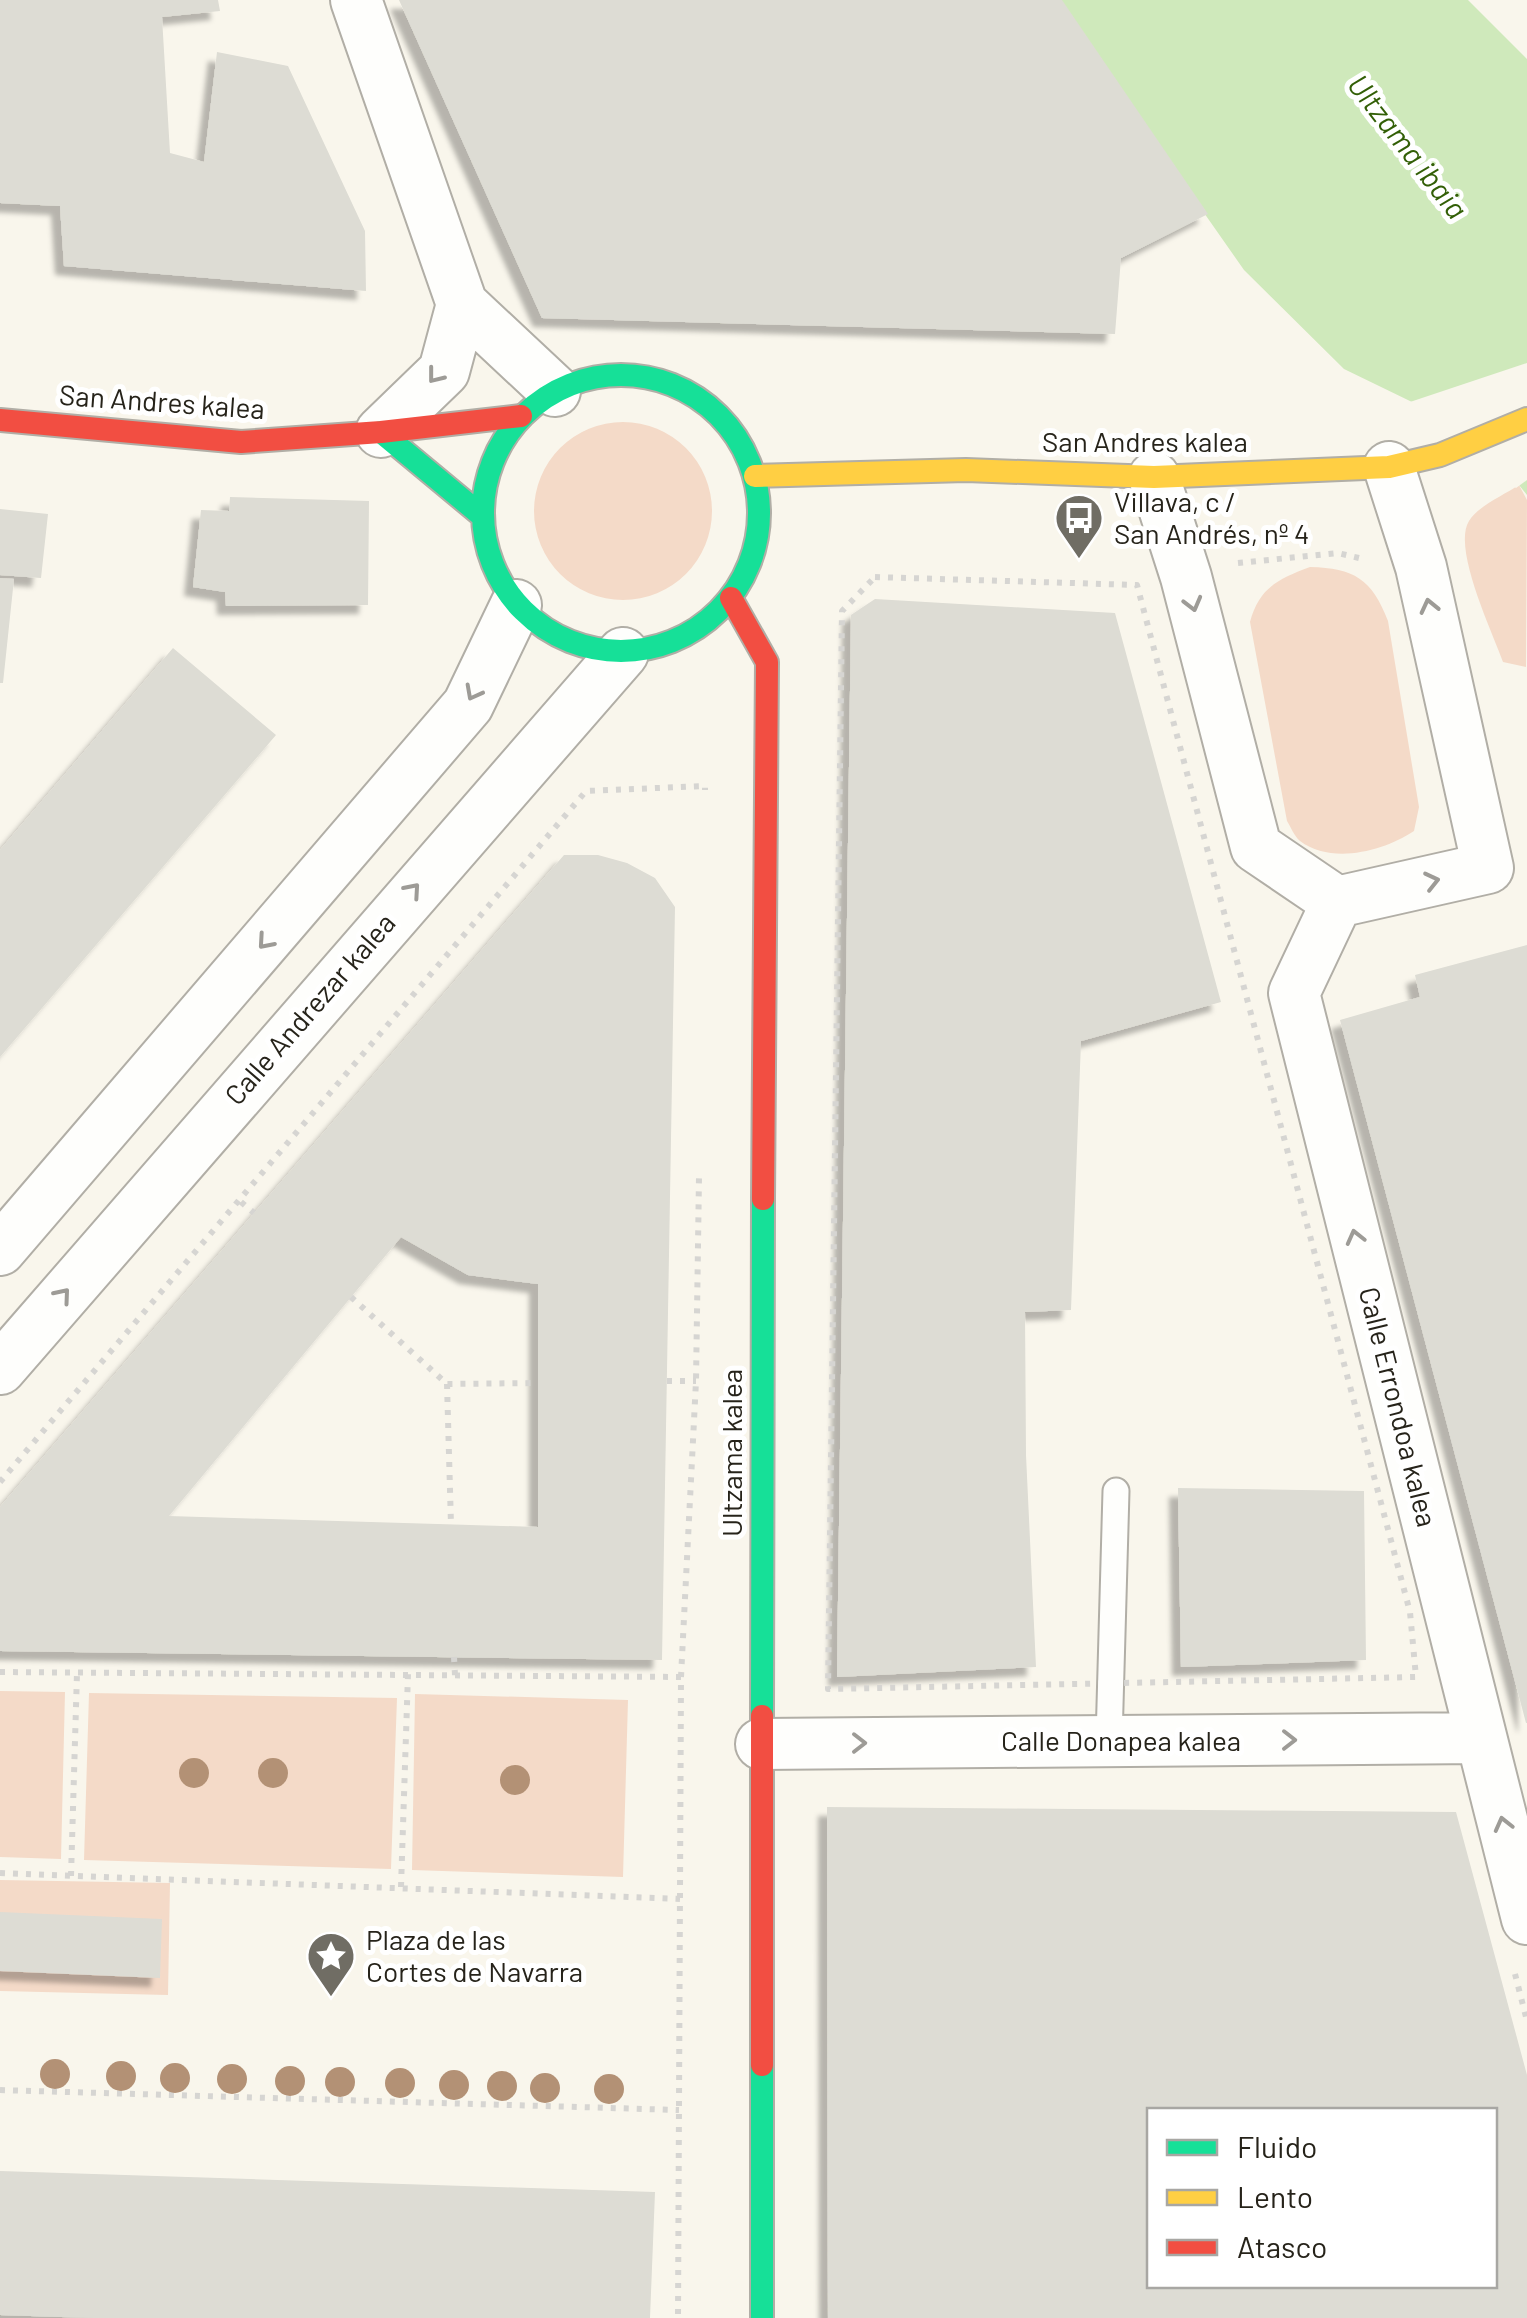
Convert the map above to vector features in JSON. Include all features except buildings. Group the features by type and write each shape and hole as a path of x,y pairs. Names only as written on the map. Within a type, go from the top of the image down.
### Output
{"main road":[{"path":"635,375 676,386 711,408 738,438 755,476 760,519 751,560 731,598 701,626 664,645 623,653 584,647 547,631 516,605 490,563 481,515 491,462 538,403 594,377 635,375"},
{"name":"San Andres kalea","path":"0,420 241,442 380,432 538,403"},
{"name":"San Andres kalea","path":"755,476 966,470 1154,477 1390,467 1440,455 1527,419"},
{"path":"380,432 481,515"},
{"name":"Ultzama kalea","path":"731,598 767,662 762,2318"}],"street":[{"path":"356,0 462,304 538,403"},
{"path":"380,432 444,371 462,304"},
{"path":"1154,477 1186,577 1256,848 1337,902 1488,868 1421,568 1390,467"},
{"path":"0,1250 468,705 516,605"},
{"name":"Calle Andrezar kalea","path":"0,1369 623,653"},
{"name":"Calle Errondoa kalea","path":"1337,902 1294,994 1527,1918"},
{"name":"Calle Donapea kalea","path":"761,1744 1482,1738"}],"lane":[{"path":"1109,1741 1116,1490"}],"path":[{"path":"1236,563 1338,553 1368,560"},
{"path":"828,1689 842,611 875,577 1137,585"},
{"path":"0,1482 586,791 706,786 705,806"},
{"path":"678,2318 681,1676 696,1381 700,1163"},
{"path":"241,1202 254,1214"},
{"path":"351,1297 446,1384 538,1383"},
{"path":"666,1382 696,1381"},
{"path":"446,1384 451,1525"},
{"path":"454,1657 455,1675"},
{"path":"0,1672 681,1676"},
{"path":"71,1876 77,1673"},
{"path":"401,1887 408,1674"},
{"path":"0,1873 680,1898"},
{"path":"0,2090 679,2110"}],"shaded area":[{"path":"623,422 657,428 686,448 706,477 712,511 706,545 686,574 657,594 623,600 589,594 560,574 540,545 534,511 540,477 560,448 589,428"},
{"path":"1519,485 1527,500 1526,667 1503,662 1469,569 1465,534 1473,516"},
{"path":"1310,567 1338,570 1360,579 1375,595 1388,621 1419,807 1414,831 1388,844 1358,852 1342,854 1313,848 1298,839 1287,821 1250,622 1271,586"},
{"path":"0,1691 65,1692 61,1859 0,1857"},
{"path":"89,1693 397,1698 391,1869 84,1860"},
{"path":"415,1694 628,1700 623,1877 412,1870"},
{"path":"0,1880 170,1883 168,1995 0,1991"}],"water":[{"name":"Ultzama ibaia","path":"1055,0 1468,0 1527,59 1527,495 1412,402 1344,369 1244,270"}],"pier":[{"path":"1527,363 1527,480 1516,488 1404,404"}],"traffic: fast":[{"path":"621,375 674,386 719,415 748,460 759,513 748,566 719,611 674,640 621,651 568,640 523,611 494,566 483,513 494,460 523,415 568,386 621,375"},
{"path":"381,432 481,515"},
{"path":"762,1716 763,1199"},
{"path":"762,2065 762,2318"}],"traffic: slow":[{"path":"755,476 966,470 1154,477 1389,467 1440,455 1527,419"}],"traffic: jam":[{"path":"0,420 241,442 521,416"},
{"path":"731,598 767,662 763,1199"},
{"path":"762,1716 762,2065"}],"place":[{"name":"Villava, c / San Andrés, nº 4","path":"1079,560"},
{"name":"Plaza de las Cortes de Navarra","path":"331,1998"}]}
